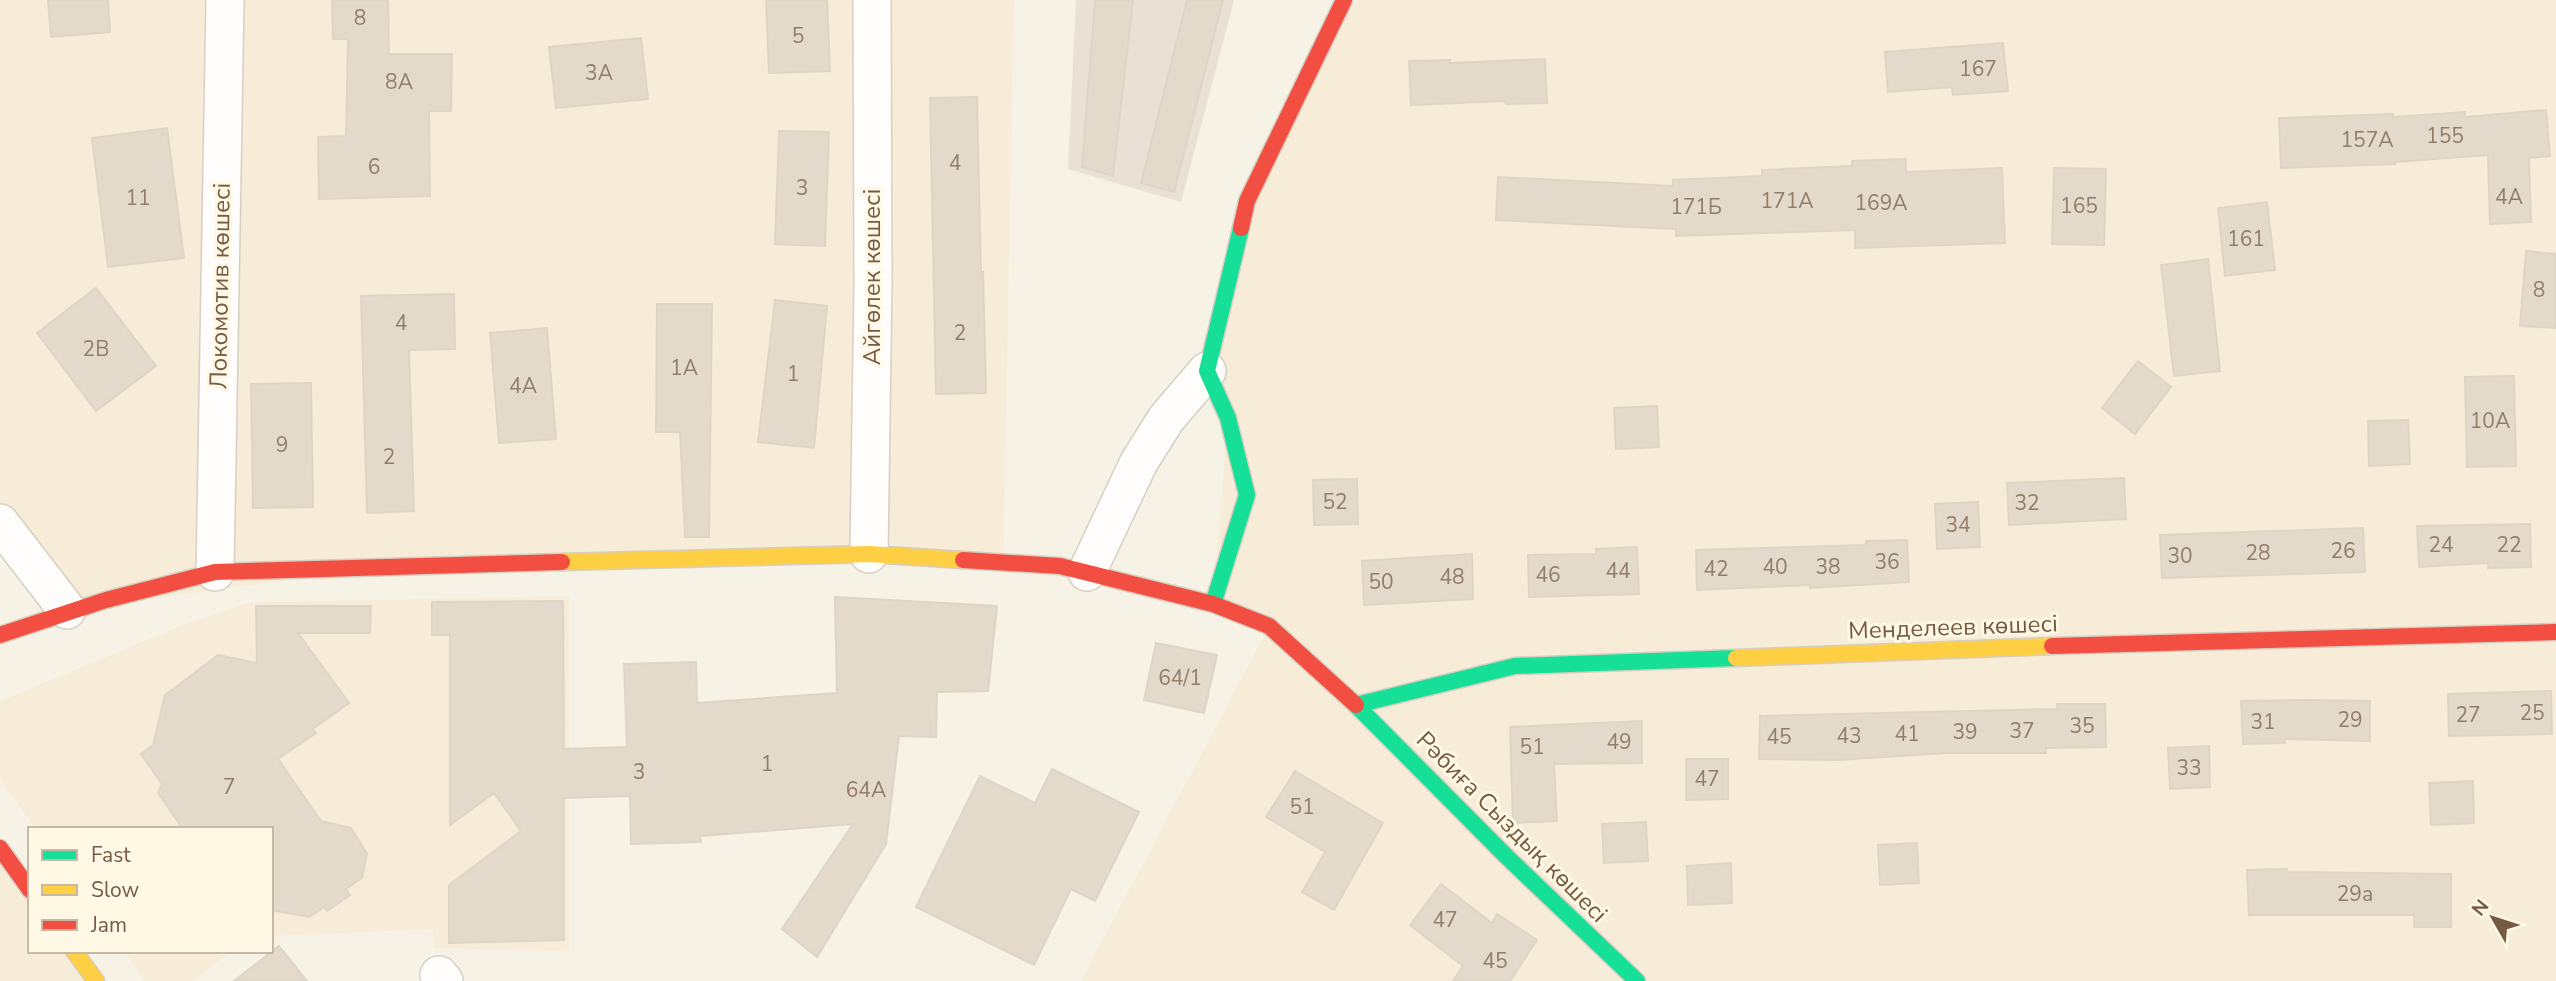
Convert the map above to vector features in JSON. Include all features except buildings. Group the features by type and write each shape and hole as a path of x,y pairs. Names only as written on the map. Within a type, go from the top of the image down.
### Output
{"street":[{"name":"Локомотив көшесі","path":"215,572 225,0"},
{"name":"Айгөлек көшесі","path":"869,554 873,283 872,0"},
{"path":"1087,572 1139,462 1166,419 1207,371 1247,201 1344,0"},
{"path":"1207,371 1228,418 1247,495 1213,604"},
{"path":"0,523 67,610"},
{"name":"Рәбиға Сыздық көшесі","path":"0,635 67,610 140,589 215,572 869,554 1060,566 1213,604 1269,626 1356,705 1507,858 1637,981"},
{"name":"Менделеев көшесі","path":"1356,705 1515,666 2011,647 2556,632"},
{"path":"0,848 28,887"},
{"path":"75,953 96,981"}],"shaded area":[{"path":"0,0 1014,0 1003,562 384,567 67,610 0,523"},
{"path":"1076,0 1234,0 1181,202 1068,169"},
{"path":"1344,0 2556,0 2556,981 1081,981 1269,627 1213,604 1228,418 1207,371 1247,201"},
{"path":"569,596 569,951 435,948 433,929 273,936 273,827 35,827 0,778 0,703 183,625 248,603"},
{"path":"0,848 28,886 28,953 76,953 96,981 0,981"},
{"path":"125,953 229,953 192,981 145,981"}],"traffic: fast":[{"path":"1213,604 1247,495 1228,418 1207,371 1241,228"},
{"path":"1356,705 1515,666 1736,658"},
{"path":"1356,705 1507,857 1637,981"}],"traffic: slow":[{"path":"562,562 869,554 963,560"},
{"path":"1736,658 2052,646"},
{"path":"75,953 96,981"}],"traffic: jam":[{"path":"1241,228 1247,201 1344,0"},
{"path":"963,560 1060,566 1213,604 1269,626 1356,705"},
{"path":"0,635 106,600 215,572 562,562"},
{"path":"2052,646 2556,632"},
{"path":"0,848 28,887"}]}
